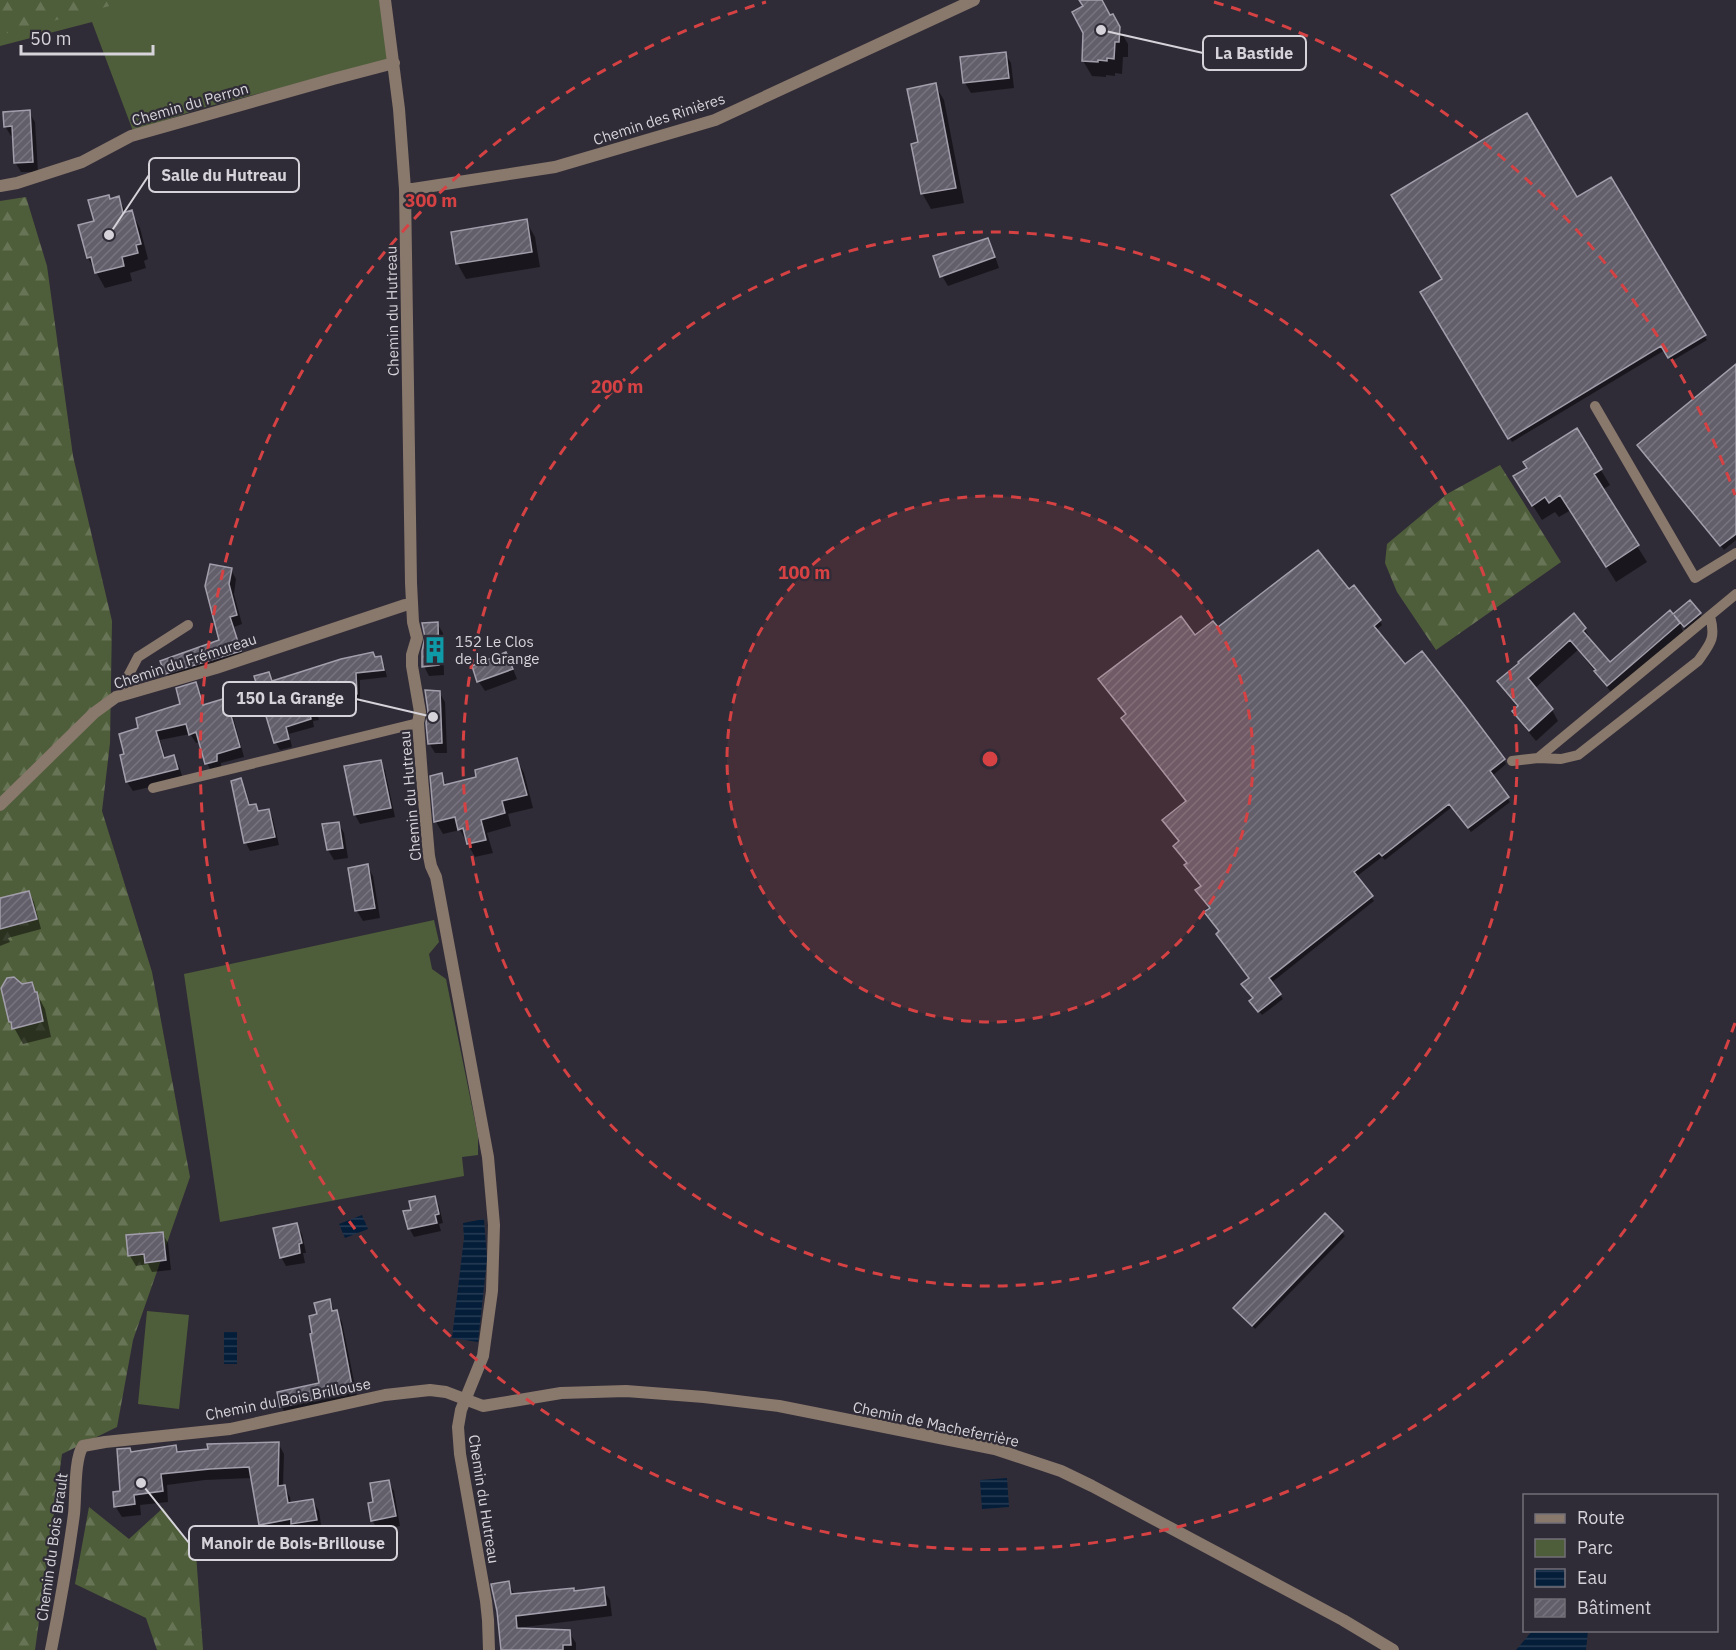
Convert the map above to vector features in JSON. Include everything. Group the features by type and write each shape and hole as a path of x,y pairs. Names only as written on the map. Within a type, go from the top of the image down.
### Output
{"street":[{"name":"Chemin du Hutreau","path":"385,0 399,109 405,189 408,466 412,605 417,638 412,655 412,666 420,712 418,723 430,861 436,877 491,1178 494,1260 485,1343 479,1368 459,1418 458,1438 486,1601 489,1650"},
{"name":"Chemin des Rinières","path":"405,189 555,167 715,120 974,0"},
{"name":"Chemin du Perron","path":"0,186 17,183 82,162 131,136 394,63"},
{"name":"Chemin du Frémureau","path":"0,805 94,713 116,697 216,668 405,605 412,605"},
{"name":"Chemin du Bois Brillouse","path":"81,1448 87,1444 230,1429 385,1395 437,1390 466,1399"},
{"name":"Chemin de Macheferrière","path":"466,1399 483,1406 561,1393 593,1391 704,1397 779,1406 995,1449 1061,1471 1092,1486 1343,1620 1394,1650"},
{"name":"Chemin du Bois Brault","path":"51,1650 74,1513 81,1448"}],"lane":[{"path":"1595,406 1695,578 1736,553"},
{"path":"1538,758 1736,594"},
{"path":"1512,761 1538,758 1561,759 1578,755 1698,661 1710,644 1714,629 1710,616"},
{"path":"127,693 127,678 138,657 188,625"},
{"path":"153,788 418,723"}],"green space":[{"path":"0,0 379,0 388,61 202,108 133,131 92,22 0,46"},
{"path":"0,0 132,0 0,35"},
{"path":"26,197 47,266 73,456 112,621 110,743 102,811 152,972 190,1177 133,1340 117,1427 62,1454 35,1650 0,1650 0,201"},
{"path":"1500,465 1561,562 1436,650 1397,592 1385,563 1387,544 1447,494"},
{"path":"434,920 439,942 429,954 432,969 446,979 478,1136 478,1155 462,1157 464,1176 220,1222 184,974"},
{"path":"147,1311 189,1315 179,1409 138,1404"},
{"path":"89,1507 129,1539 163,1508 196,1554 203,1650 157,1650 146,1618 75,1584"}],"water":[{"path":"362,1215 368,1229 345,1238 339,1224"},
{"path":"484,1219 487,1259 478,1342 452,1338 464,1238 463,1223"},
{"path":"224,1332 237,1332 237,1364 224,1364"},
{"path":"1007,1478 1009,1507 982,1509 980,1480"},
{"path":"1531,1632 1588,1632 1586,1650 1516,1650"}],"building":[{"path":"1079,0 1102,0 1110,15 1113,14 1120,27 1119,42 1115,42 1114,59 1107,58 1107,61 1098,60 1098,62 1082,61 1083,33 1072,12 1083,6"},
{"path":"1006,52 1009,78 963,83 960,57"},
{"path":"936,83 956,188 921,194 911,144 918,142 907,89"},
{"path":"30,110 33,162 14,163 12,126 4,127 3,112"},
{"path":"1527,113 1577,197 1611,177 1706,335 1668,358 1661,346 1508,439 1420,292 1442,279 1391,195"},
{"path":"109,195 110,199 119,196 123,213 132,210 141,244 136,245 138,253 122,257 124,266 95,273 91,257 87,258 78,225 94,221 88,200"},
{"path":"527,219 532,252 456,264 451,232"},
{"path":"988,238 995,257 940,277 933,256"},
{"path":"1736,364 1736,534 1720,546 1637,445"},
{"path":"1577,428 1602,469 1594,474 1639,545 1606,567 1560,495 1549,503 1545,497 1532,506 1513,476 1527,468 1523,462"},
{"path":"1318,550 1349,589 1354,585 1381,620 1374,626 1405,664 1422,651 1465,706 1505,759 1490,771 1509,797 1468,828 1449,804 1382,856 1379,853 1354,872 1373,896 1269,978 1281,994 1258,1012 1249,1001 1253,998 1241,984 1249,978 1216,934 1219,931 1204,912 1210,908 1195,890 1201,886 1184,865 1187,863 1173,846 1179,841 1162,820 1186,801 1121,718 1126,714 1098,679 1181,616 1195,635 1213,621 1218,627"},
{"path":"210,564 232,568 229,584 237,615 230,617 241,651 165,674 160,661 219,640 205,586"},
{"path":"1690,600 1701,613 1684,627 1674,615 1680,623 1607,686 1570,640 1528,678 1553,709 1529,731 1512,711 1518,706 1497,681 1574,613 1586,628 1583,631 1610,662 1670,610 1673,614"},
{"name":"152 Le Clos de la Grange","path":"438,622 439,665 422,667 425,637 422,623"},
{"path":"373,652 375,657 381,656 384,670 356,673 357,694 345,698 342,687 311,697 316,712 310,714 311,719 286,727 289,739 274,743 254,676 269,672 272,681 341,659"},
{"path":"506,652 513,669 477,682 472,666"},
{"path":"196,682 203,705 226,698 240,747 217,754 217,761 205,764 196,732 189,735 186,724 156,731 164,758 174,755 178,769 126,782 120,755 124,754 119,734 138,728 136,718 180,704 176,688"},
{"path":"425,690 440,691 442,743 428,744 426,723 428,711"},
{"path":"517,758 527,795 502,801 505,813 481,820 486,840 467,844 463,828 458,830 455,817 434,822 430,776 442,773 444,785 476,777 475,770"},
{"path":"381,760 391,808 354,815 344,766"},
{"path":"241,778 249,805 256,804 258,811 269,809 275,837 244,843 231,781"},
{"path":"339,822 343,848 327,850 322,824"},
{"path":"368,864 375,908 355,911 348,868"},
{"path":"29,891 37,919 0,929 0,898"},
{"path":"14,977 22,984 32,982 37,992 43,1021 12,1029 1,988 7,978"},
{"path":"435,1196 439,1214 435,1215 437,1223 408,1229 403,1211 411,1210 409,1201"},
{"path":"1325,1213 1343,1231 1252,1326 1233,1308"},
{"path":"297,1223 302,1243 299,1244 300,1253 280,1258 273,1228"},
{"path":"163,1232 166,1260 145,1263 144,1254 128,1256 126,1235"},
{"path":"330,1299 332,1311 337,1310 352,1386 336,1389 337,1395 280,1407 277,1392 319,1383 309,1316 317,1314 314,1303"},
{"path":"279,1442 278,1486 285,1485 288,1503 313,1499 317,1520 291,1524 291,1519 259,1525 249,1467 161,1474 163,1491 134,1495 135,1504 114,1507 113,1492 120,1491 117,1449 130,1448 131,1452 176,1445 177,1452 208,1449 207,1444"},
{"path":"389,1480 396,1516 371,1521 368,1503 373,1502 370,1483"},
{"path":"509,1581 511,1594 604,1587 606,1605 516,1616 517,1628 570,1630 571,1645 563,1645 563,1650 501,1650 497,1611 491,1584"}],"place":[{"name":"La Bastide","path":"1101,30"},
{"name":"Salle du Hutreau","path":"109,235"},
{"name":"152 Le Clos de la Grange","path":"435,650"},
{"name":"150 La Grange","path":"433,717"},
{"name":"Manoir de Bois-Brillouse","path":"141,1483"}]}
